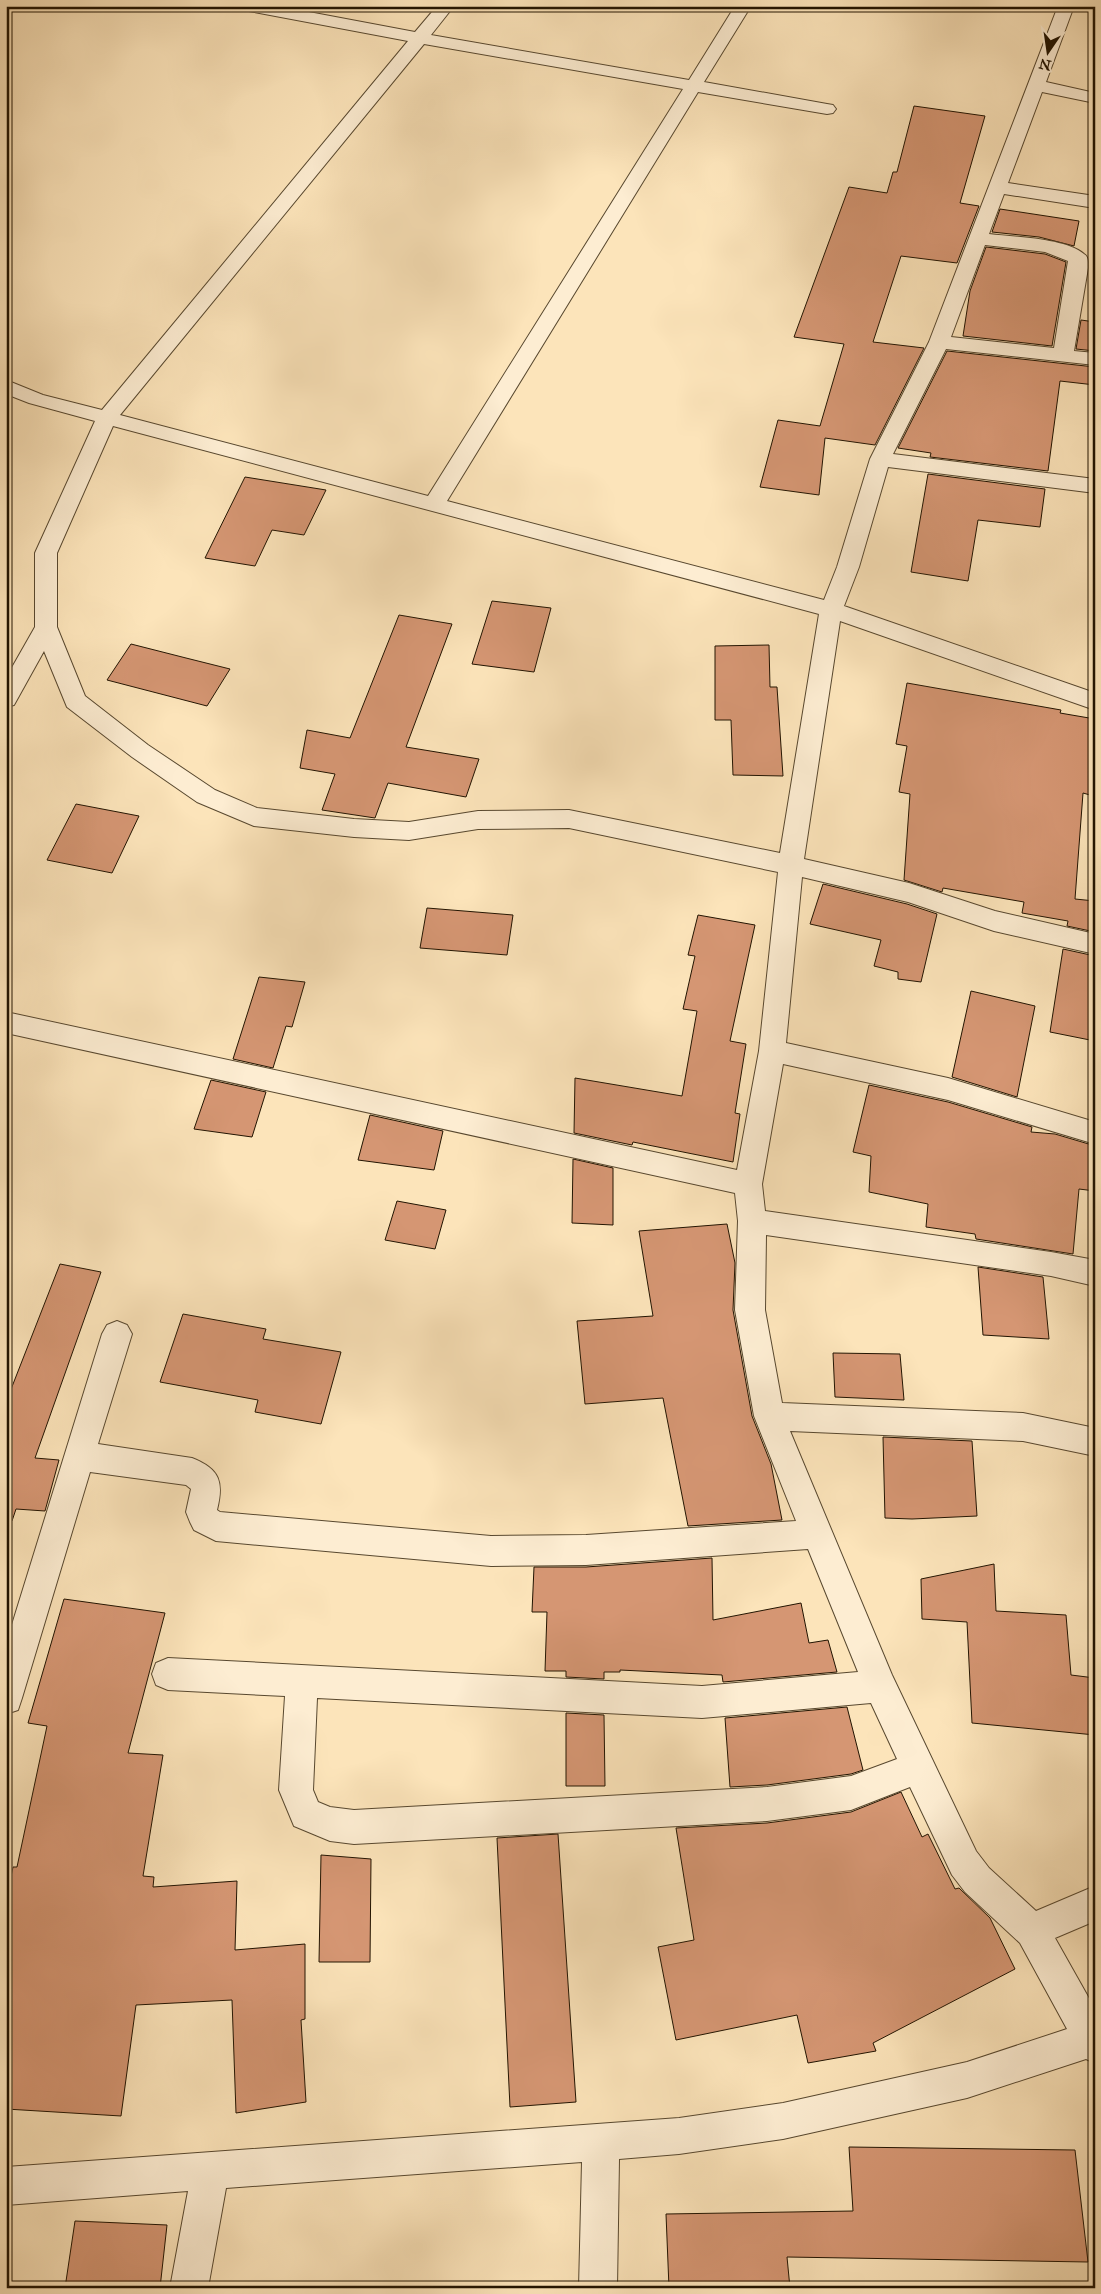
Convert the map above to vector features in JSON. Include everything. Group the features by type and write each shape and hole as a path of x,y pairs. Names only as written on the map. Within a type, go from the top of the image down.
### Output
{"street":[{"path":"249,6 419,38 827,109"},
{"path":"446,6 107,417 46,553 46,627 75,700 140,751 206,796 254,817 354,828 410,831 478,820 569,819 791,865 909,893 994,921 1095,944"},
{"path":"434,504 743,6"},
{"path":"6,2186 601,2142 698,2133 783,2121 864,2104 967,2080 1094,2042 1032,1931 977,1880 964,1863 880,1686 768,1416 750,1310 752,1221 748,1184 772,1051 791,865 831,610 848,567 880,459 938,342 1066,6"},
{"path":"1036,85 1095,98"},
{"path":"997,187 1095,202"},
{"path":"978,238 1055,249 1071,253 1078,258 1078,268 1063,355"},
{"path":"938,342 1095,359"},
{"path":"6,386 36,399 831,610 1095,702"},
{"path":"880,459 1095,486"},
{"path":"6,699 46,627"},
{"path":"6,1022 748,1184"},
{"path":"772,1051 851,1070 895,1076 1095,1133"},
{"path":"752,1221 1051,1264 1095,1273"},
{"path":"6,1698 117,1334"},
{"path":"768,1416 1023,1427 1095,1442"},
{"path":"80,1456 192,1472 204,1478 207,1487 201,1512 205,1520 216,1526 491,1551 613,1548 817,1534"},
{"path":"168,1674 702,1702 880,1686"},
{"path":"302,1680 296,1790 306,1814 330,1824 354,1827 767,1804 850,1793 919,1767"},
{"path":"1032,1931 1095,1903"},
{"path":"598,2288 601,2142"},
{"path":"189,2288 211,2170"}],"building":[{"path":"914,106 985,116 960,203 979,206 957,263 901,256 873,342 924,348 875,445 825,438 819,495 760,487 778,420 820,426 844,344 794,337 849,187 887,193 893,172 897,172"},
{"path":"1000,209 1079,221 1074,246 1039,237 992,232"},
{"path":"986,247 1045,254 1066,262 1052,346 963,336 970,291"},
{"path":"1081,320 1095,322 1095,351 1076,349"},
{"path":"947,351 1095,367 1095,385 1060,381 1048,471 930,457 931,453 898,448"},
{"path":"928,474 1045,489 1040,527 978,520 968,581 911,572"},
{"path":"245,477 326,490 304,535 272,530 255,566 205,558"},
{"path":"492,601 551,608 534,672 472,664"},
{"path":"399,615 452,624 406,747 479,759 466,797 388,783 375,818 322,810 335,774 300,768 307,730 350,738"},
{"path":"131,644 230,669 207,706 107,680"},
{"path":"769,645 770,687 777,687 783,776 733,775 731,720 715,720 715,646"},
{"path":"907,683 1061,710 1060,713 1095,719 1095,749 1090,795 1083,793 1075,899 1095,901 1095,932 1067,926 1068,921 1022,913 1024,902 943,888 942,892 904,880 910,794 899,792 907,746 896,744"},
{"path":"76,804 139,816 112,873 47,860"},
{"path":"823,884 907,904 937,914 921,982 898,979 898,972 874,966 881,940 810,924"},
{"path":"427,908 513,915 507,955 420,948"},
{"path":"698,915 755,925 730,1041 746,1044 735,1113 740,1114 733,1162 633,1142 632,1145 574,1133 575,1078 682,1096 697,1011 683,1009 695,956 688,955"},
{"path":"1063,949 1095,956 1095,1041 1050,1032"},
{"path":"259,977 305,982 292,1027 286,1026 273,1068 233,1059"},
{"path":"971,991 1035,1006 1017,1097 952,1077"},
{"path":"211,1080 266,1092 252,1137 194,1129"},
{"path":"869,1085 948,1102 1032,1127 1031,1132 1055,1134 1092,1145 1095,1191 1079,1189 1073,1254 976,1239 975,1234 926,1227 928,1204 869,1192 871,1156 853,1152"},
{"path":"370,1115 443,1131 434,1170 358,1160"},
{"path":"573,1159 613,1168 613,1225 572,1223"},
{"path":"397,1201 446,1210 435,1249 385,1240"},
{"path":"727,1224 735,1263 733,1310 752,1416 771,1464 782,1520 688,1526 663,1398 585,1404 577,1321 653,1316 639,1231"},
{"path":"60,1264 101,1272 35,1458 59,1460 45,1511 16,1509 12,1521 6,1520 6,1402"},
{"path":"978,1267 1043,1277 1049,1339 983,1335"},
{"path":"183,1314 266,1329 263,1339 341,1352 321,1424 255,1412 258,1400 160,1382"},
{"path":"833,1353 900,1354 904,1400 835,1397"},
{"path":"883,1437 972,1441 977,1516 912,1519 885,1518"},
{"path":"712,1558 713,1620 801,1603 809,1643 828,1640 837,1672 723,1682 722,1675 620,1670 620,1672 604,1672 604,1679 566,1677 566,1671 545,1671 547,1612 532,1612 534,1567 586,1567"},
{"path":"994,1564 996,1611 1066,1615 1071,1675 1095,1678 1095,1735 972,1723 967,1622 922,1619 921,1579"},
{"path":"64,1599 165,1613 128,1753 163,1755 143,1876 154,1877 153,1887 237,1881 235,1950 305,1944 305,2019 301,2020 306,2102 236,2113 232,2000 136,2005 121,2116 6,2109 6,1900 13,1867 17,1867 47,1726 28,1723"},
{"path":"847,1707 863,1770 851,1774 767,1785 730,1787 725,1718"},
{"path":"566,1713 604,1715 605,1786 566,1786"},
{"path":"901,1792 922,1837 928,1834 955,1889 959,1888 990,1918 1015,1969 873,2043 876,2051 808,2063 797,2015 676,2040 658,1947 694,1940 676,1828 767,1823 851,1812"},
{"path":"558,1834 576,2102 510,2107 497,1838"},
{"path":"321,1855 371,1859 370,1962 319,1962"},
{"path":"849,2147 1075,2150 1088,2262 787,2257 790,2288 669,2288 666,2214 853,2211"},
{"path":"75,2221 167,2225 160,2288 65,2288"}]}
